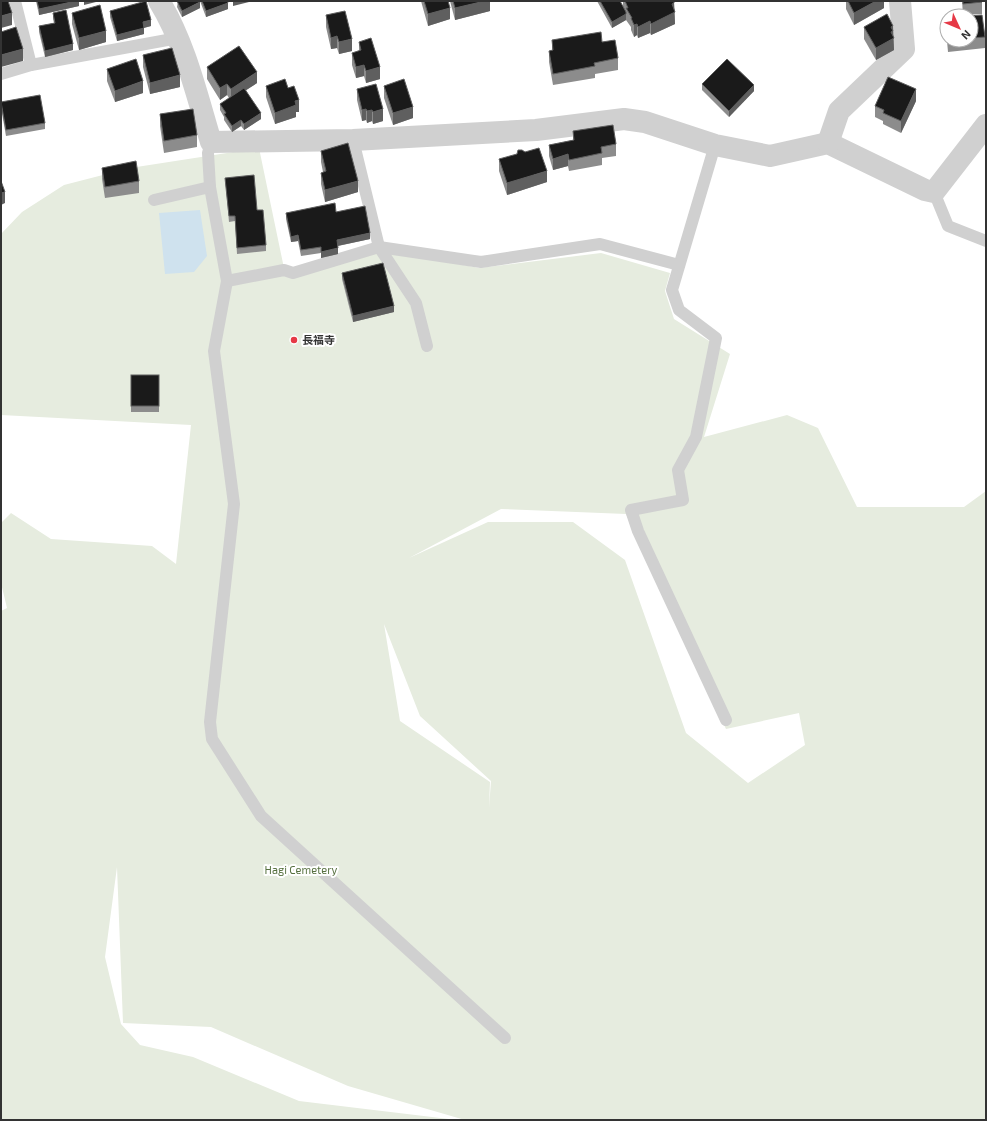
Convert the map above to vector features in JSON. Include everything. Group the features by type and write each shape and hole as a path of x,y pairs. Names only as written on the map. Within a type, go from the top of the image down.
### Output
{"street":[{"path":"159,1 169,17 178,38 211,142 353,140 536,130 624,119 645,122 715,145 770,156 828,143 925,190 934,192 986,125"},
{"path":"828,143 839,111 904,49 900,1"}],"lane":[{"path":"15,1 31,66"},
{"path":"1,74 31,66 178,38"},
{"path":"353,140 379,247 416,303 427,346"},
{"path":"211,142 208,153 210,187 227,281 214,351 234,504 210,722 212,738 262,816 505,1038"},
{"path":"715,145 672,290 679,310 716,338 696,437 678,470 683,500 631,510 638,531 726,720"},
{"path":"154,200 210,187"},
{"path":"934,192 948,226 986,241"},
{"path":"227,281 284,270 293,273 379,247 481,262 600,244 679,265"}],"green space":[{"name":"Hagi Cemetery","path":"259,148 285,273 384,250 479,268 601,253 670,273 665,291 674,319 730,354 704,437 787,415 818,428 857,507 964,507 986,491 986,1120 465,1120 348,1086 211,1027 123,1023 117,867 105,957 121,1024 140,1045 193,1057 299,1101 457,1120 1,1120 1,611 7,608 1,583 1,523 11,513 51,539 152,546 176,564 191,425 1,415 1,234 22,212 64,185 130,168","holes":["501,509 626,514 726,729 799,713 805,745 748,783 686,733 625,560 573,522 488,522 409,558","384,624 420,716 491,781 489,808 490,782 400,721"]}],"water":[{"path":"200,210 207,256 194,272 165,274 159,213"}],"building":[{"path":"1,1 8,1 12,13 1,16"},
{"path":"37,1 76,1 39,9"},
{"path":"146,1 151,20 143,22 144,28 117,35 110,11"},
{"path":"177,1 200,1 200,2 182,11"},
{"path":"202,1 227,1 228,3 206,11"},
{"path":"424,1 448,1 450,8 428,14"},
{"path":"453,1 485,1 455,8"},
{"path":"600,1 620,1 626,14 612,22"},
{"path":"625,1 674,1 672,4 675,12 651,24 650,21 638,27 637,24 634,25 626,8 628,8"},
{"path":"848,1 876,1 854,13"},
{"path":"963,1 982,1 982,2 963,4"},
{"path":"100,5 106,31 79,38 72,13"},
{"path":"66,10 73,44 45,51 39,26 55,23 53,13"},
{"path":"345,11 352,39 339,42 337,36 331,38 326,15"},
{"path":"887,14 893,26 891,27 893,31 891,32 894,38 876,48 864,27"},
{"path":"979,15 982,15 985,37 979,37"},
{"path":"16,27 23,49 1,55 1,32"},
{"path":"601,32 602,42 615,40 618,58 594,63 595,66 553,74 549,51 553,50 552,40"},
{"path":"371,38 380,67 366,71 364,65 356,67 352,53 361,50 359,42"},
{"path":"239,46 257,72 231,89 227,84 220,88 207,67"},
{"path":"172,48 180,75 150,83 143,55"},
{"path":"136,59 143,81 115,91 107,69"},
{"path":"727,59 754,85 729,111 702,84"},
{"path":"888,77 916,89 901,121 883,113 884,110 875,106"},
{"path":"285,79 288,88 294,86 299,100 295,101 296,105 275,113 266,86"},
{"path":"404,79 413,107 393,113 384,86"},
{"path":"376,84 383,109 373,112 372,110 362,110 357,89"},
{"path":"244,88 261,113 244,124 241,120 232,126 224,114 226,113 220,104"},
{"path":"40,95 45,123 6,130 1,102"},
{"path":"193,109 197,135 164,141 160,114"},
{"path":"613,125 616,144 601,147 602,153 569,160 568,154 553,159 549,145 574,140 573,131"},
{"path":"348,143 358,181 325,190 321,173 326,171 321,151"},
{"path":"539,148 547,171 507,183 499,159 517,154 518,150 525,152"},
{"path":"136,161 139,181 105,187 102,168"},
{"path":"254,175 257,210 263,210 266,245 237,248 235,216 229,216 225,178"},
{"path":"1,181 5,192 1,193"},
{"path":"335,203 336,212 365,206 370,233 337,240 338,248 321,252 321,247 301,250 298,235 291,237 286,213"},
{"path":"383,263 394,306 353,316 342,273"},
{"path":"131,375 159,375 159,406 131,406"}],"place":[{"name":"長福寺","path":"294,340"}]}
